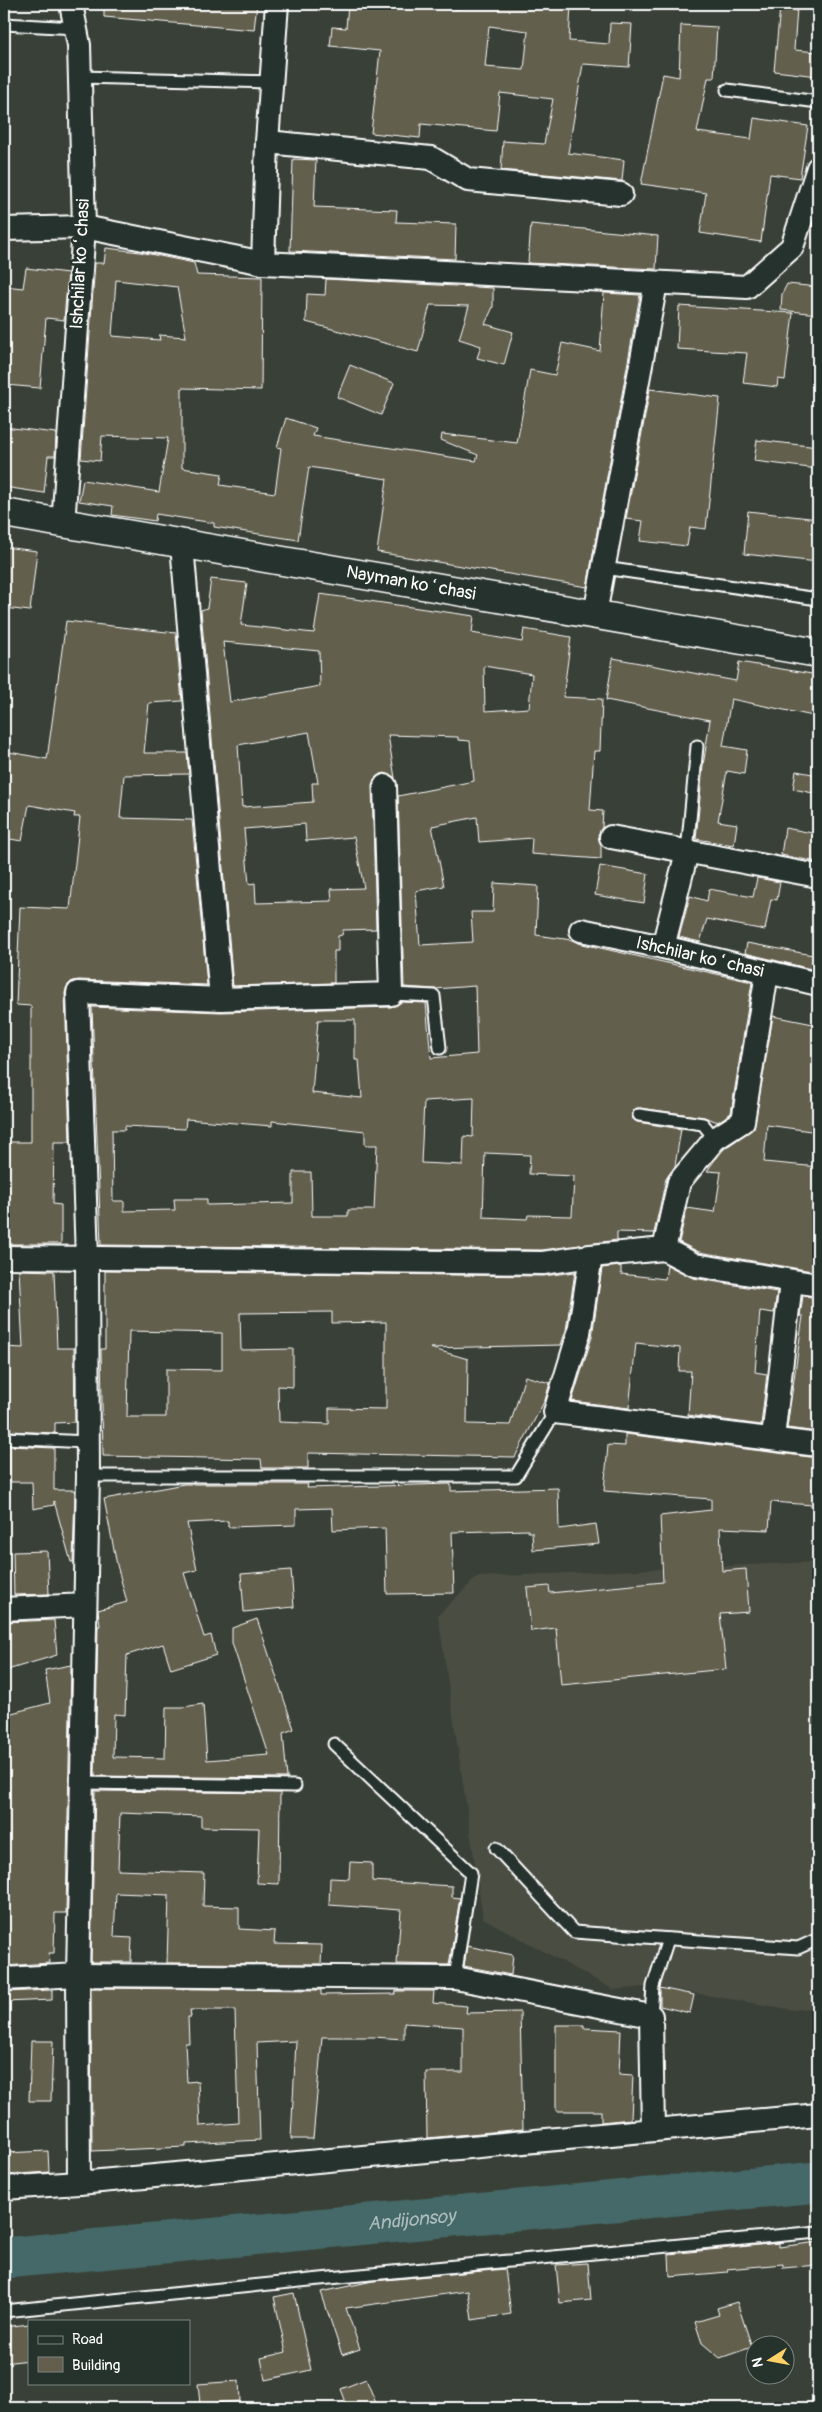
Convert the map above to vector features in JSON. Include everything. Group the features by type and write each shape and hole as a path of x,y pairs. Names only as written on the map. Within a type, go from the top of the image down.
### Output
{"main road":[{"name":"Nayman koʻchasi","path":"4,513 63,525 818,653"}],"street":[{"name":"Ishchilar koʻchasi","path":"63,525 84,228 79,45 71,4"},
{"path":"263,263 267,142 277,4"},
{"path":"267,142 431,158 468,180 621,194"},
{"path":"4,229 84,228 263,263 747,287 792,247 818,168"},
{"path":"596,614 656,283"},
{"path":"182,545 221,999"},
{"path":"79,2183 78,1975 88,1476 87,1258 78,993 221,999 391,994 385,786"},
{"path":"611,837 818,876"},
{"path":"663,947 687,852"},
{"name":"Ishchilar koʻchasi","path":"581,930 663,947 818,984"},
{"path":"664,1249 679,1182 715,1140 743,1120 767,973"},
{"path":"4,1257 543,1263 664,1249 695,1265 818,1285"},
{"path":"591,1256 579,1333 555,1412 818,1445"},
{"path":"773,1438 791,1282"},
{"path":"4,1609 85,1604"},
{"path":"4,1979 78,1975 455,1978 651,2016 653,2130"},
{"path":"4,2188 79,2183 818,2115"}],"lane":[{"path":"4,24 76,28"},
{"path":"80,77 272,82"},
{"path":"727,90 818,102"},
{"path":"604,568 818,599"},
{"path":"687,852 697,746"},
{"path":"391,994 434,996 440,1048"},
{"path":"640,1115 703,1124 715,1140"},
{"path":"88,1476 516,1476 555,1412"},
{"path":"4,1438 87,1442"},
{"path":"334,1744 471,1874 455,1978"},
{"path":"81,1783 295,1786"},
{"path":"496,1848 574,1932 798,1948 818,1939"},
{"path":"651,2016 653,1986 668,1939"},
{"path":"4,2312 359,2275 818,2232"}],"shaded area":[{"path":"818,1562 818,2007 794,2010 653,1986 614,1990 483,1918 438,1615 477,1577"}],"building":[{"path":"104,4 257,4 254,30 104,17"},
{"path":"348,4 417,4 459,9 460,4 571,4 569,41 609,44 610,23 632,24 629,67 583,64 568,153 624,160 622,181 501,170 503,141 544,144 553,99 500,93 496,131 421,124 420,138 371,133 380,51 330,46 332,27 346,28","holes":["489,26 528,31 524,70 485,67"]},
{"path":"780,7 797,9 794,50 818,52 818,76 774,71"},
{"path":"681,25 717,27 714,78 708,78 697,132 751,139 754,118 808,126 800,178 770,174 761,242 700,233 706,193 641,184 663,74 679,77"},
{"path":"293,159 316,160 314,207 397,210 396,222 456,224 455,259 290,251"},
{"path":"531,224 658,236 656,269 528,263"},
{"path":"106,248 140,252 194,263 197,275 262,277 261,390 182,388 182,468 222,474 220,485 275,493 281,448 277,447 286,418 316,428 313,436 476,461 478,455 441,440 442,434 517,443 530,370 555,375 562,343 600,351 604,293 640,295 587,587 377,552 387,479 309,467 298,540 214,527 214,523 156,514 155,521 112,515 113,506 79,501 83,480 159,492 168,438 102,436 100,461 81,459 95,263 104,263","holes":["116,280 177,287 186,337 159,335 160,340 112,336"]},
{"path":"26,268 68,273 64,320 46,318 40,388 6,385 8,368 4,368 4,286 23,288"},
{"path":"326,279 493,288 493,307 485,324 513,332 504,365 477,358 481,346 459,339 469,306 430,305 418,352 306,322 307,294 325,295"},
{"path":"787,284 818,287 818,314 781,310 782,294"},
{"path":"679,306 793,313 785,380 778,379 777,387 743,383 747,353 677,349"},
{"path":"350,365 394,383 381,415 337,397"},
{"path":"650,389 720,398 706,529 690,527 687,546 640,541 643,521 626,519"},
{"path":"4,427 56,433 55,456 48,456 44,493 4,487"},
{"path":"757,440 818,447 818,469 754,461"},
{"path":"748,511 818,519 818,562 744,554"},
{"path":"4,547 37,551 30,611 4,608"},
{"path":"211,579 247,583 241,625 314,633 320,594 474,616 472,633 522,642 524,629 571,637 563,697 602,699 600,751 594,751 590,810 603,811 602,827 598,835 601,846 601,859 531,854 532,838 479,842 477,817 432,826 444,886 416,891 420,945 473,942 471,912 493,912 494,883 538,886 536,935 572,940 578,943 752,982 731,1113 718,1122 704,1117 640,1108 636,1108 632,1113 632,1118 637,1122 681,1129 675,1166 666,1179 654,1233 617,1232 617,1240 542,1250 101,1245 92,1007 221,1012 391,1007 401,1002 426,1003 431,1058 477,1054 475,986 435,989 404,987 398,796 474,781 470,741 458,740 458,737 388,735 395,778 385,773 379,775 374,779 372,786 376,929 343,930 342,935 338,936 338,951 334,951 334,983 233,986 201,610 207,608","holes":["223,642 319,651 320,686 230,702","484,666 532,674 529,708 485,711","309,732 318,783 312,783 313,802 242,807 238,745","305,824 306,841 354,837 364,888 331,889 332,901 256,903 255,883 249,884 244,829","318,1020 355,1020 355,1060 359,1060 362,1098 312,1093","474,1098 473,1137 464,1136 463,1165 421,1163 424,1101","186,1119 272,1126 272,1121 365,1131 365,1145 377,1145 374,1210 348,1210 348,1216 312,1216 311,1172 293,1172 293,1203 207,1205 207,1199 174,1199 175,1210 124,1211 124,1201 113,1201 112,1130 125,1130 125,1126 185,1129","485,1153 530,1155 529,1174 574,1176 572,1216 528,1215 527,1219 483,1217"]},
{"path":"66,621 176,633 182,701 149,703 144,753 187,753 189,774 124,775 120,818 192,820 207,985 79,980 72,981 67,986 65,993 70,1142 54,1142 53,1204 61,1205 61,1244 4,1244 4,1142 31,1142 31,1006 16,1005 20,907 70,909 80,817 74,817 75,813 29,805 22,841 4,838 4,751 47,759"},
{"path":"613,658 736,681 739,662 818,675 818,717 731,699 723,746 747,750 744,774 727,771 718,821 737,824 734,845 696,839 703,766 710,720 606,700"},
{"path":"796,771 818,775 818,794 793,789"},
{"path":"785,828 818,834 818,862 781,855"},
{"path":"600,866 648,874 644,903 595,895"},
{"path":"757,878 780,882 777,900 771,899 765,930 707,919 700,942 679,937 690,896 707,901 709,889 753,897"},
{"path":"747,943 813,955 811,969 745,953"},
{"path":"773,1016 818,1025 818,1132 767,1125 764,1162 818,1167 818,1272 699,1252 679,1242 687,1208 715,1212 721,1172 707,1171 724,1149 754,1128"},
{"path":"667,1265 693,1278 777,1292 774,1313 760,1311 755,1372 767,1374 761,1425 688,1415 691,1371 679,1371 680,1348 636,1343 629,1408 572,1401 592,1337 602,1268 621,1266 621,1274 665,1279"},
{"path":"19,1270 54,1271 57,1348 74,1348 75,1422 55,1423 55,1433 10,1431 11,1422 4,1422 4,1347 23,1348"},
{"path":"105,1271 543,1276 575,1272 566,1330 561,1345 430,1348 468,1359 467,1424 510,1425 525,1376 550,1383 545,1400 515,1457 308,1453 308,1468 262,1468 261,1459 103,1456 101,1349 105,1349","holes":["332,1312 332,1323 386,1322 386,1409 329,1408 329,1424 279,1422 278,1386 293,1387 293,1349 241,1350 240,1313","129,1331 222,1333 222,1370 166,1369 166,1417 127,1417"]},
{"path":"803,1296 818,1298 818,1432 787,1428 803,1316 800,1316"},
{"path":"625,1434 818,1458 818,1493 814,1493 813,1505 771,1502 769,1530 720,1528 722,1571 746,1569 749,1612 720,1614 726,1669 561,1685 556,1628 531,1631 527,1588 549,1586 550,1593 663,1582 660,1516 711,1510 711,1499 604,1491 608,1445 625,1446"},
{"path":"10,1446 54,1448 54,1490 75,1490 73,1562 71,1562 54,1501 54,1505 33,1509 32,1482 10,1482"},
{"path":"184,1484 308,1484 307,1488 451,1484 451,1491 558,1488 559,1529 596,1524 599,1544 533,1550 532,1532 528,1532 528,1530 452,1532 454,1593 387,1594 385,1528 333,1530 332,1508 296,1509 296,1525 228,1527 228,1521 187,1523 197,1570 184,1573 204,1637 211,1635 216,1655 171,1669 163,1644 127,1655 125,1715 114,1714 113,1757 165,1758 166,1707 203,1704 207,1760 269,1755 232,1643 232,1628 257,1619 294,1729 283,1733 287,1778 95,1776 98,1626 100,1626 98,1610 127,1602 117,1565 104,1499"},
{"path":"47,1551 49,1594 14,1595 13,1552"},
{"path":"291,1570 294,1607 244,1612 241,1574"},
{"path":"54,1620 57,1655 4,1671 4,1622"},
{"path":"71,1665 66,1913 55,1913 54,1953 49,1953 50,1963 4,1966 4,1715 50,1703 45,1670"},
{"path":"95,1791 280,1793 279,1884 257,1883 259,1828 201,1827 201,1816 120,1813 118,1870 204,1873 203,1906 239,1907 239,1929 275,1931 274,1944 322,1945 321,1964 167,1963 169,1895 116,1893 114,1937 132,1938 131,1962 91,1962"},
{"path":"350,1862 372,1863 372,1881 452,1886 452,1897 460,1898 449,1965 397,1964 401,1910 329,1905 330,1878 349,1879"},
{"path":"467,1946 513,1955 511,1975 464,1966"},
{"path":"91,1988 321,1990 321,1995 395,1994 396,1991 434,1991 433,2003 467,2006 466,2013 520,2012 523,2129 427,2138 426,2072 463,2072 463,2027 404,2023 404,2039 322,2037 313,2139 291,2139 296,2041 257,2043 260,2140 186,2144 186,2147 92,2151","holes":["190,2010 235,2010 238,2123 200,2126 198,2081 187,2082 185,2043 189,2043 188,2017 191,2017"]},
{"path":"660,1988 694,1995 690,2013 660,2006"},
{"path":"52,1990 52,2000 4,2002 4,1992"},
{"path":"556,2025 584,2025 584,2028 621,2030 619,2074 633,2075 631,2119 601,2122 601,2111 556,2111"},
{"path":"31,2041 53,2041 51,2101 29,2101"},
{"path":"48,2151 49,2172 4,2175 4,2153"},
{"path":"818,2242 818,2265 783,2268 783,2264 727,2269 728,2272 670,2277 669,2254 779,2243 779,2247"},
{"path":"588,2263 591,2300 560,2303 556,2265"},
{"path":"505,2269 511,2314 472,2320 468,2291 346,2308 360,2349 342,2355 321,2292 373,2281"},
{"path":"294,2293 311,2370 265,2380 261,2358 286,2352 274,2297"},
{"path":"737,2302 748,2334 744,2334 744,2350 720,2358 702,2343 695,2322 719,2315 717,2308"},
{"path":"28,2324 28,2360 4,2363 4,2327"},
{"path":"366,2379 378,2408 348,2408 341,2389"},
{"path":"239,2381 240,2401 200,2404 198,2384"}],"waterway":[{"name":"Andijonsoy","path":"4,2258 818,2182"}]}
